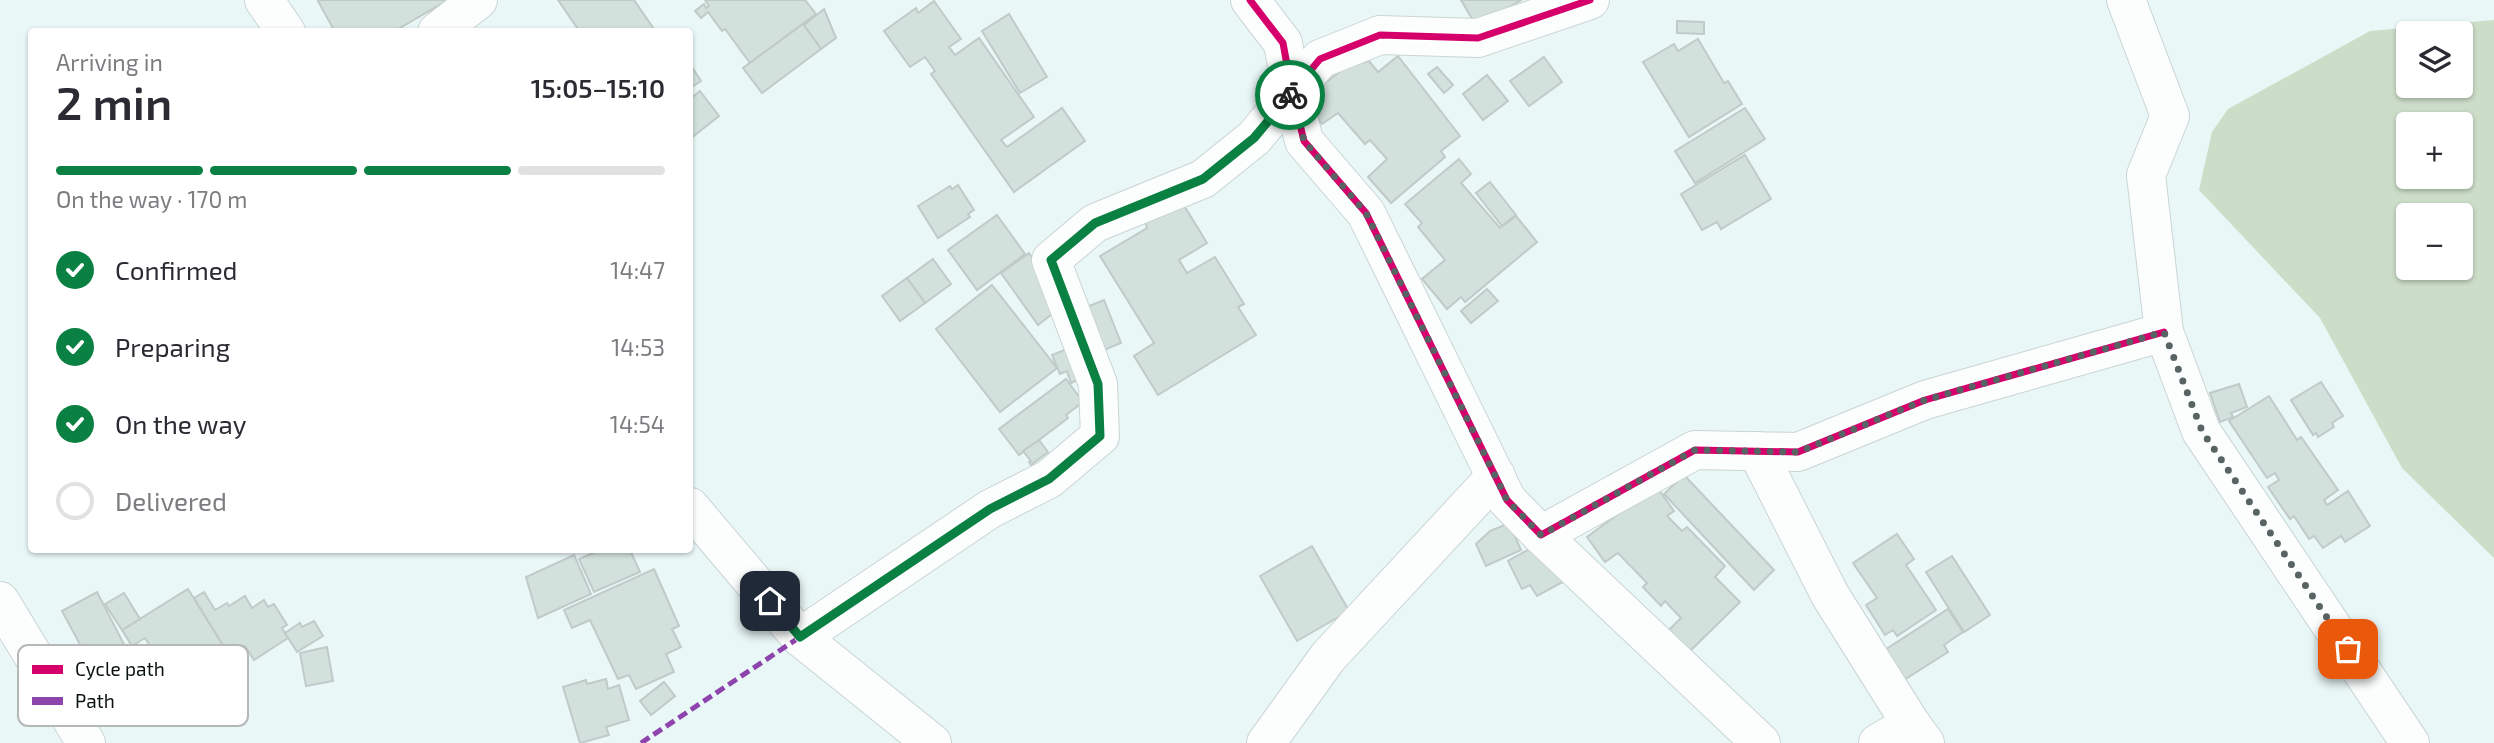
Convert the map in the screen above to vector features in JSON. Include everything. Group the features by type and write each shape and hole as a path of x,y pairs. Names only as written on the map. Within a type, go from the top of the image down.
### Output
{"street":[{"path":"264,0 283,28"},
{"path":"442,28 478,0"},
{"path":"1251,0 1283,43 1304,141 1366,213 1507,500 1761,743"},
{"path":"800,637 990,509 1049,479 1100,436 1098,384 1051,260 1095,223 1203,179 1254,138 1320,59 1380,35 1478,38 1590,0"},
{"path":"2126,0 2170,116 2146,175 2164,332 2202,431 2405,741"},
{"path":"1541,535 1695,450 1798,452 1925,400 2164,332"},
{"path":"1757,451 1830,595 1918,734 1878,743"},
{"path":"1266,743 1328,657 1496,476"},
{"path":"693,511 800,637 932,743"},
{"path":"0,601 27,645"},
{"path":"76,726 86,743"}],"green space":[{"path":"2494,20 2494,558 2402,468 2320,318 2199,190 2212,132 2228,109 2370,31 2396,29 2396,98 2473,98 2473,22"}],"building":[{"path":"448,0 400,28 333,28 318,1"},
{"path":"558,0 634,0 653,28 577,28"},
{"path":"705,0 805,0 816,14 750,63 725,29 722,31 708,12 701,18 695,11 704,4 706,8 709,6"},
{"path":"1461,0 1521,0 1477,27"},
{"path":"934,1 961,39 949,47 955,55 979,38 1034,117 1001,140 1007,147 1062,108 1085,141 1014,192 931,74 935,71 925,57 910,67 884,31 916,8 918,13"},
{"path":"824,9 836,38 821,49 804,25"},
{"path":"1009,14 1047,77 1020,93 982,31"},
{"path":"1677,21 1704,22 1704,34 1677,33"},
{"path":"803,24 821,49 762,93 743,68"},
{"path":"1698,39 1724,83 1728,81 1742,104 1689,137 1643,62 1674,44 1678,51"},
{"path":"1398,56 1460,136 1441,151 1445,157 1391,203 1368,177 1387,159 1370,140 1365,144 1338,113 1322,124 1303,100 1346,67 1369,61 1378,72"},
{"path":"1544,57 1562,82 1529,106 1510,81"},
{"path":"1437,67 1453,85 1444,93 1428,74"},
{"path":"693,69 701,81 693,86"},
{"path":"1487,75 1508,101 1483,120 1463,94"},
{"path":"700,91 719,116 693,137 693,97"},
{"path":"1745,108 1765,139 1695,183 1675,151"},
{"path":"1745,155 1771,199 1721,229 1717,222 1702,230 1681,194"},
{"path":"1459,159 1471,174 1461,183 1500,228 1516,216 1537,242 1465,302 1461,297 1447,309 1422,279 1445,260 1418,227 1422,223 1405,204"},
{"path":"1490,182 1516,215 1502,226 1476,193"},
{"path":"958,185 974,210 968,214 970,217 938,238 918,206 950,186 952,189"},
{"path":"1180,199 1207,243 1179,260 1187,273 1215,257 1244,304 1238,307 1256,335 1158,395 1134,356 1154,343 1100,256 1147,228 1145,221"},
{"path":"997,215 1025,254 977,290 948,250"},
{"path":"1029,253 1045,276 1056,311 1038,325 1001,273"},
{"path":"933,259 951,284 925,303 907,278"},
{"path":"907,278 925,303 900,321 882,296"},
{"path":"992,285 1057,368 1000,412 936,329"},
{"path":"1487,289 1498,301 1471,323 1461,311"},
{"path":"1104,300 1121,343 1097,353 1079,310"},
{"path":"1072,347 1084,377 1071,383 1067,371 1060,374 1052,355"},
{"path":"1066,379 1083,402 1066,415 1068,418 1019,455 999,429"},
{"path":"2321,382 2343,416 2332,423 2334,427 2318,437 2316,433 2313,435 2291,400"},
{"path":"2239,384 2247,407 2231,413 2233,417 2220,422 2210,393"},
{"path":"2269,396 2297,440 2301,437 2338,490 2324,500 2327,505 2348,491 2370,526 2345,542 2341,536 2323,548 2314,536 2309,539 2294,516 2290,519 2268,487 2279,480 2275,473 2267,478 2229,421"},
{"path":"1039,440 1048,452 1031,465 1023,451"},
{"path":"1684,475 1774,570 1754,590 1664,494"},
{"path":"1656,486 1674,511 1667,516 1682,531 1687,527 1725,566 1715,577 1740,602 1682,659 1661,638 1681,618 1665,601 1661,606 1643,587 1647,583 1618,553 1605,562 1587,537"},
{"path":"1509,523 1521,550 1486,566 1476,544 1490,531"},
{"path":"1897,534 1914,559 1906,565 1936,610 1897,636 1893,630 1885,635 1866,605 1877,598 1853,563"},
{"path":"1312,546 1349,611 1297,641 1260,576"},
{"path":"1533,547 1570,578 1537,596 1530,585 1522,589 1508,561"},
{"path":"593,553 631,553 640,572 594,592 579,559"},
{"path":"574,555 591,594 538,618 526,577"},
{"path":"1952,556 1990,615 1964,632 1926,572"},
{"path":"654,569 679,626 672,629 681,647 666,654 674,672 636,689 629,675 618,679 590,620 572,628 564,610"},
{"path":"188,589 223,645 150,645 145,638 131,645 122,630"},
{"path":"97,592 124,645 80,645 62,611"},
{"path":"204,592 215,610 227,603 229,606 245,596 252,608 264,600 268,607 274,604 287,625 282,628 288,638 254,660 248,651 248,645 223,645 194,598"},
{"path":"124,593 140,619 122,630 105,604"},
{"path":"1948,609 1963,632 1944,645 1948,652 1896,685 1877,655"},
{"path":"314,621 323,636 297,652 285,633 300,623 302,627"},
{"path":"327,647 333,681 306,686 300,653"},
{"path":"606,679 608,689 619,685 629,720 606,727 609,735 580,743 563,687 586,680 587,684"},
{"path":"664,682 675,696 651,715 640,701"}],"marked path":[{"path":"641,743 800,637"}],"cycle path":[{"path":"1250,0 1283,43 1304,141 1366,213 1507,500 1541,535 1695,450 1798,452 1925,400 2164,332"},
{"path":"800,637 990,509 1049,479 1100,436 1098,384 1051,260 1095,223 1203,179 1254,138 1320,59 1380,35 1478,38 1590,0"}],"way so far":[{"path":"1290,95 1292,92 1304,141 1366,213 1507,500 1541,535 1695,450 1798,452 1925,400 2164,332 2202,431 2348,649"}],"route":[{"path":"770,601 800,637 990,509 1049,479 1100,436 1098,384 1051,260 1095,223 1203,179 1254,138 1290,95"}]}
